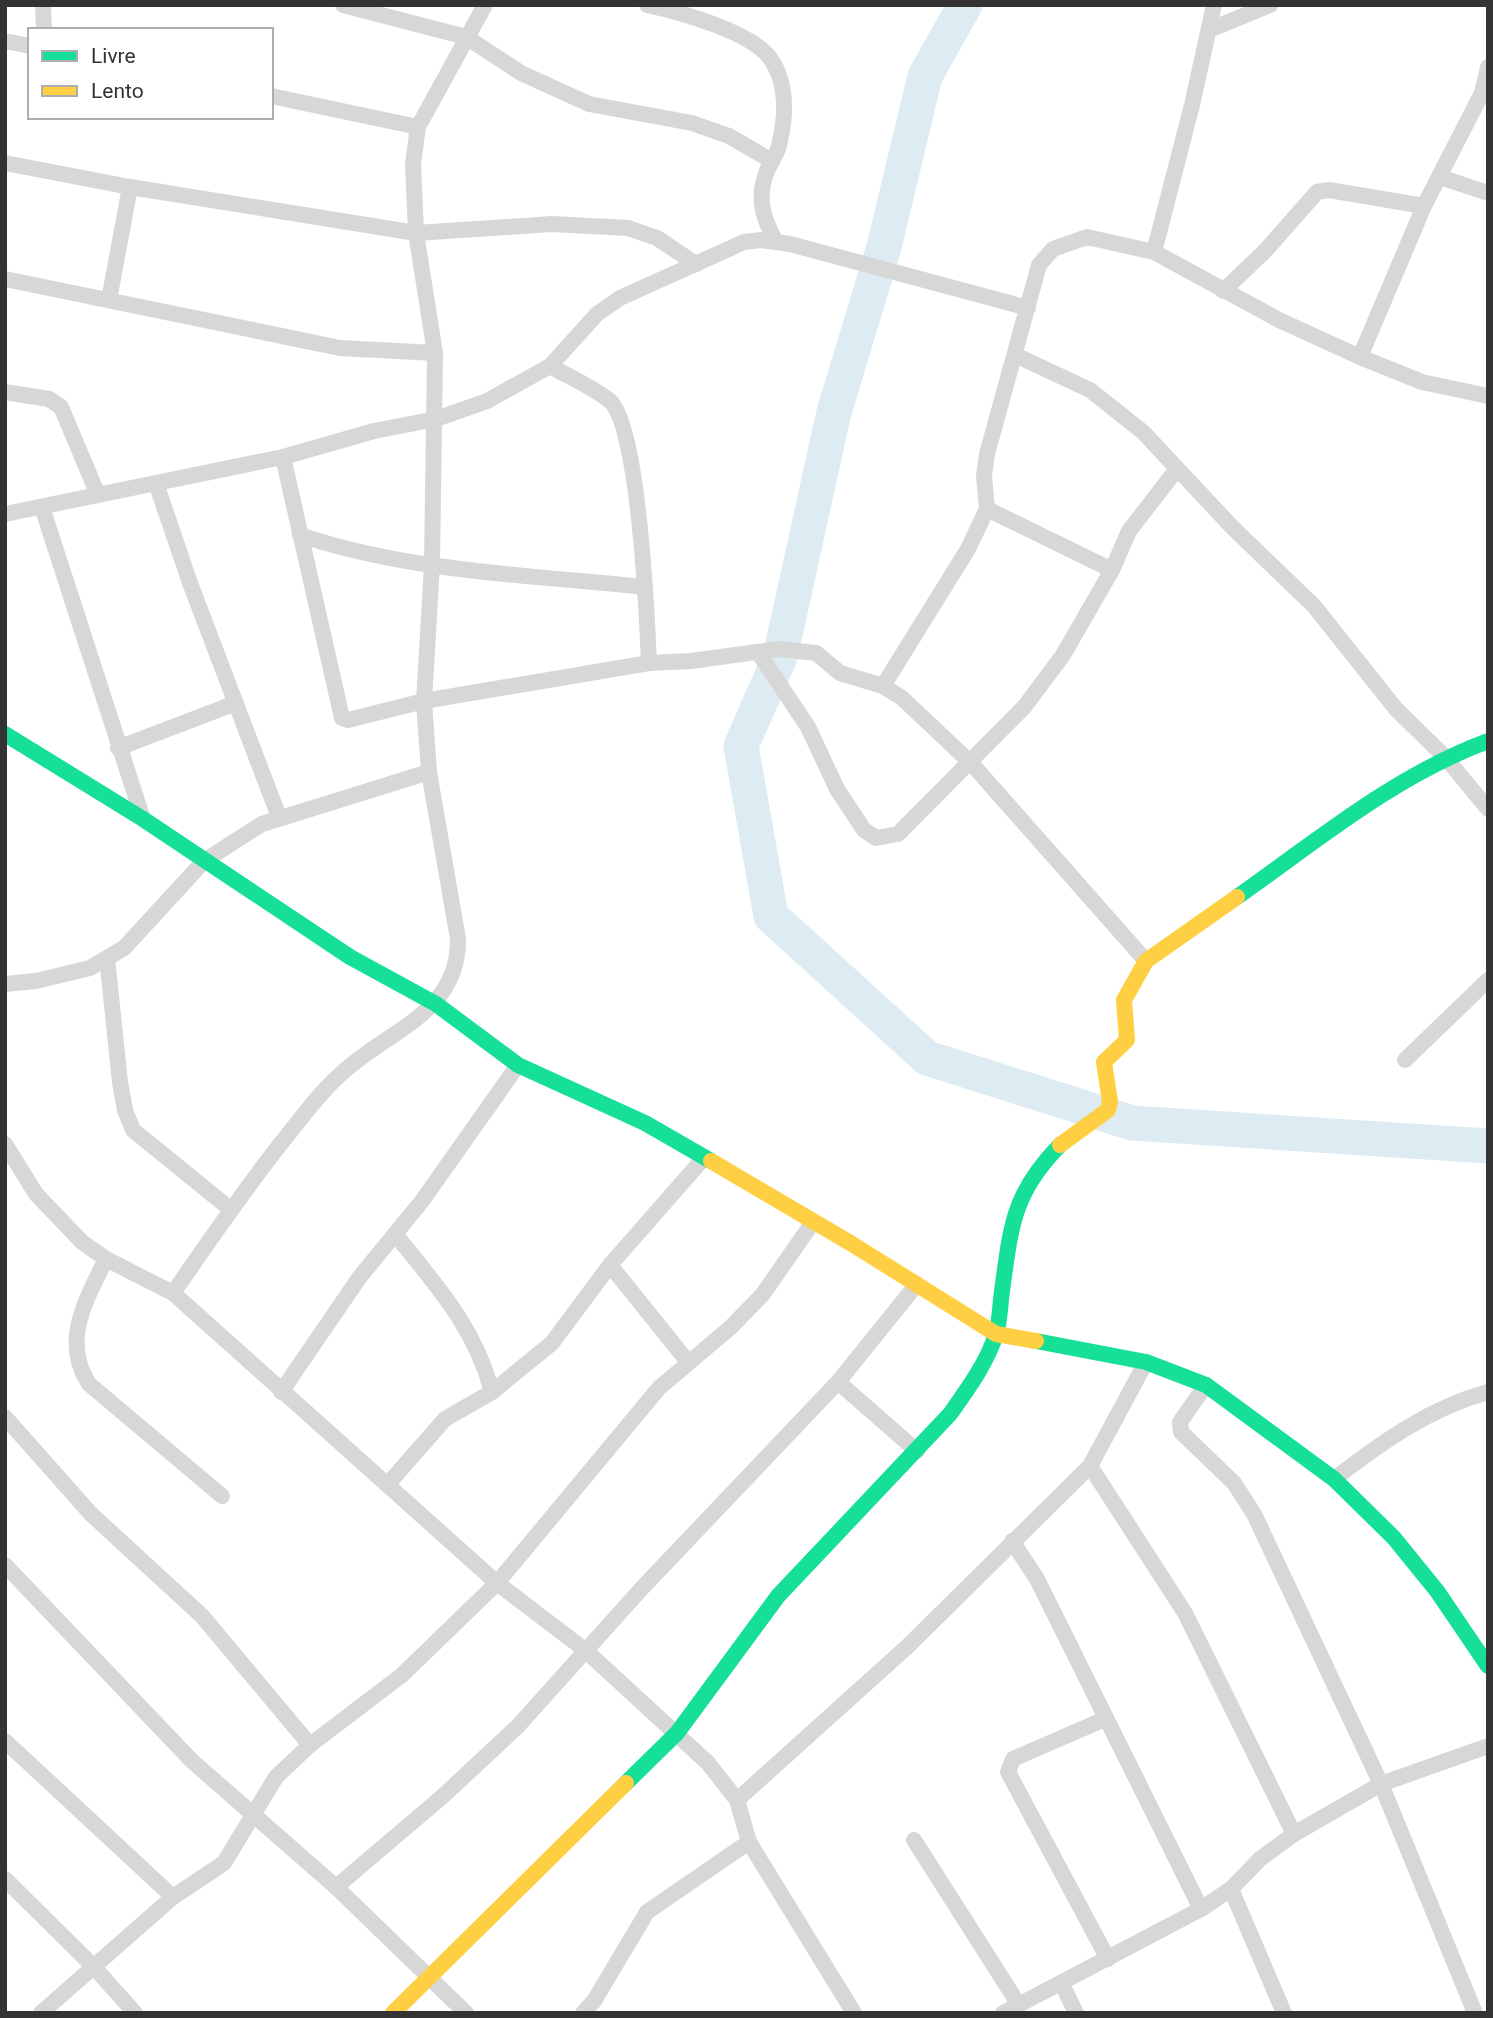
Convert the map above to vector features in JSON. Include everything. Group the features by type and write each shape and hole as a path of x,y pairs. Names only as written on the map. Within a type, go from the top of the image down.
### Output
{"street":[{"path":"43,5 44,28"},
{"path":"343,5 466,37 521,73 589,104 692,123 729,136 772,161"},
{"path":"173,1293 229,1208 323,1091 344,1071 436,1004 455,974 458,939 429,772 424,701 432,565 435,353 416,233 413,164 418,127 485,5"},
{"path":"647,5 707,13 769,56 779,73 785,97 780,144 760,202 764,219 776,242"},
{"path":"1154,252 1214,5"},
{"path":"1209,30 1270,5"},
{"path":"5,41 28,46"},
{"path":"1360,357 1424,206 1485,95 1488,67"},
{"path":"273,96 418,127"},
{"path":"5,163 130,187 416,233 552,223 628,228 657,238 696,264"},
{"path":"1440,177 1488,193"},
{"path":"108,300 130,187"},
{"path":"1223,291 1266,250 1317,192 1329,190 1424,206"},
{"path":"883,686 968,550 987,509 984,475 987,454 1039,265 1053,249 1087,237 1154,252 1223,291 1360,357 1422,382 1488,396"},
{"path":"5,514 283,457 374,431 436,419 487,401 550,366 590,321 620,298 744,242 776,242 1028,308"},
{"path":"5,279 340,348 435,353"},
{"path":"1015,355 1090,390 1143,432 1314,606 1396,709 1445,757 1488,808"},
{"path":"550,366 611,402 623,421 629,448 645,587 649,663"},
{"path":"5,392 49,399 61,407 99,495"},
{"path":"283,457 342,718 348,720 424,701 649,663 800,649 816,653 850,679 883,686 902,698 971,763 1146,961"},
{"path":"758,652 808,727 837,789 864,830 876,838 898,834 971,763 1040,686 1063,655 1112,570 1129,531 1177,469"},
{"path":"156,483 279,817"},
{"path":"43,508 143,819"},
{"path":"987,509 1112,570"},
{"path":"300,535 343,550 432,565 645,587"},
{"path":"118,748 236,703"},
{"path":"7,732 350,957 436,1004 518,1065 645,1123 917,1284 996,1334 1146,1362 1206,1385 1334,1479 1394,1538 1437,1591 1488,1666"},
{"path":"393,2013 677,1733 778,1596 917,1451 971,1384 996,1334 1011,1227 1020,1198 1036,1170 1060,1145 1108,1110 1110,1102 1104,1062 1108,1055 1124,1045 1124,1000 1146,961 1367,802 1445,757 1488,741"},
{"path":"5,984 36,981 90,968 124,948 204,861 242,835 279,817 429,772"},
{"path":"107,958 120,1083 125,1110 133,1130 229,1208"},
{"path":"1405,1060 1488,980"},
{"path":"281,1392 359,1278 395,1234 518,1065"},
{"path":"5,1144 52,1214 82,1242 106,1259 173,1293 497,1583 585,1650 708,1763 737,1800 749,1842 854,2013"},
{"path":"388,1483 444,1419 492,1392 552,1343 610,1265 703,1158"},
{"path":"41,2013 173,1897 223,1863 236,1847 251,1814 276,1777 310,1745 402,1675 497,1583 659,1388 731,1327 763,1294 813,1222"},
{"path":"395,1234 469,1331 483,1359 492,1392"},
{"path":"106,1259 80,1312 76,1331 76,1357 82,1373 89,1384 222,1496"},
{"path":"610,1265 688,1362"},
{"path":"336,1887 443,1796 517,1727 585,1650 838,1382 917,1284"},
{"path":"737,1800 908,1646 1090,1466 1146,1362"},
{"path":"838,1382 917,1451"},
{"path":"1206,1385 1180,1422 1181,1432 1234,1483 1254,1514 1381,1784 1475,2013"},
{"path":"1334,1479 1372,1450 1437,1410 1488,1392"},
{"path":"5,1417 91,1514 202,1616 310,1745"},
{"path":"1090,1466 1185,1613 1294,1834"},
{"path":"1012,1541 1037,1579 1201,1909"},
{"path":"5,1565 192,1761 336,1887 466,2013"},
{"path":"1105,1719 1013,1759 1008,1772 1108,1959"},
{"path":"5,1741 173,1897"},
{"path":"1003,2013 1201,1909 1231,1889 1260,1859 1294,1834 1381,1784 1488,1746"},
{"path":"914,1840 1019,2005"},
{"path":"583,2013 616,1966 647,1912 749,1842"},
{"path":"5,1879 93,1966 135,2013"},
{"path":"1231,1889 1284,2013"},
{"path":"1062,1984 1076,2013"}],"waterway":[{"path":"965,5 925,76 884,247 834,412 780,657 741,746 771,916 927,1058 1132,1123 1488,1146"}],"traffic: fast":[{"path":"5,734 143,819 350,957 436,1004 518,1065 645,1123 711,1161"},
{"path":"1237,897 1389,791 1454,755 1488,741"},
{"path":"626,1783 677,1733 778,1596 950,1414 963,1395 982,1366 996,1334 1016,1212 1032,1179 1060,1145"},
{"path":"1036,1341 1146,1362 1206,1385 1334,1479 1394,1538 1437,1591 1488,1666"}],"traffic: slow":[{"path":"1060,1145 1108,1110 1110,1102 1104,1062 1127,1040 1124,1000 1146,961 1237,897"},
{"path":"711,1161 852,1244 996,1334 1036,1341"},
{"path":"393,2013 626,1783"}]}
